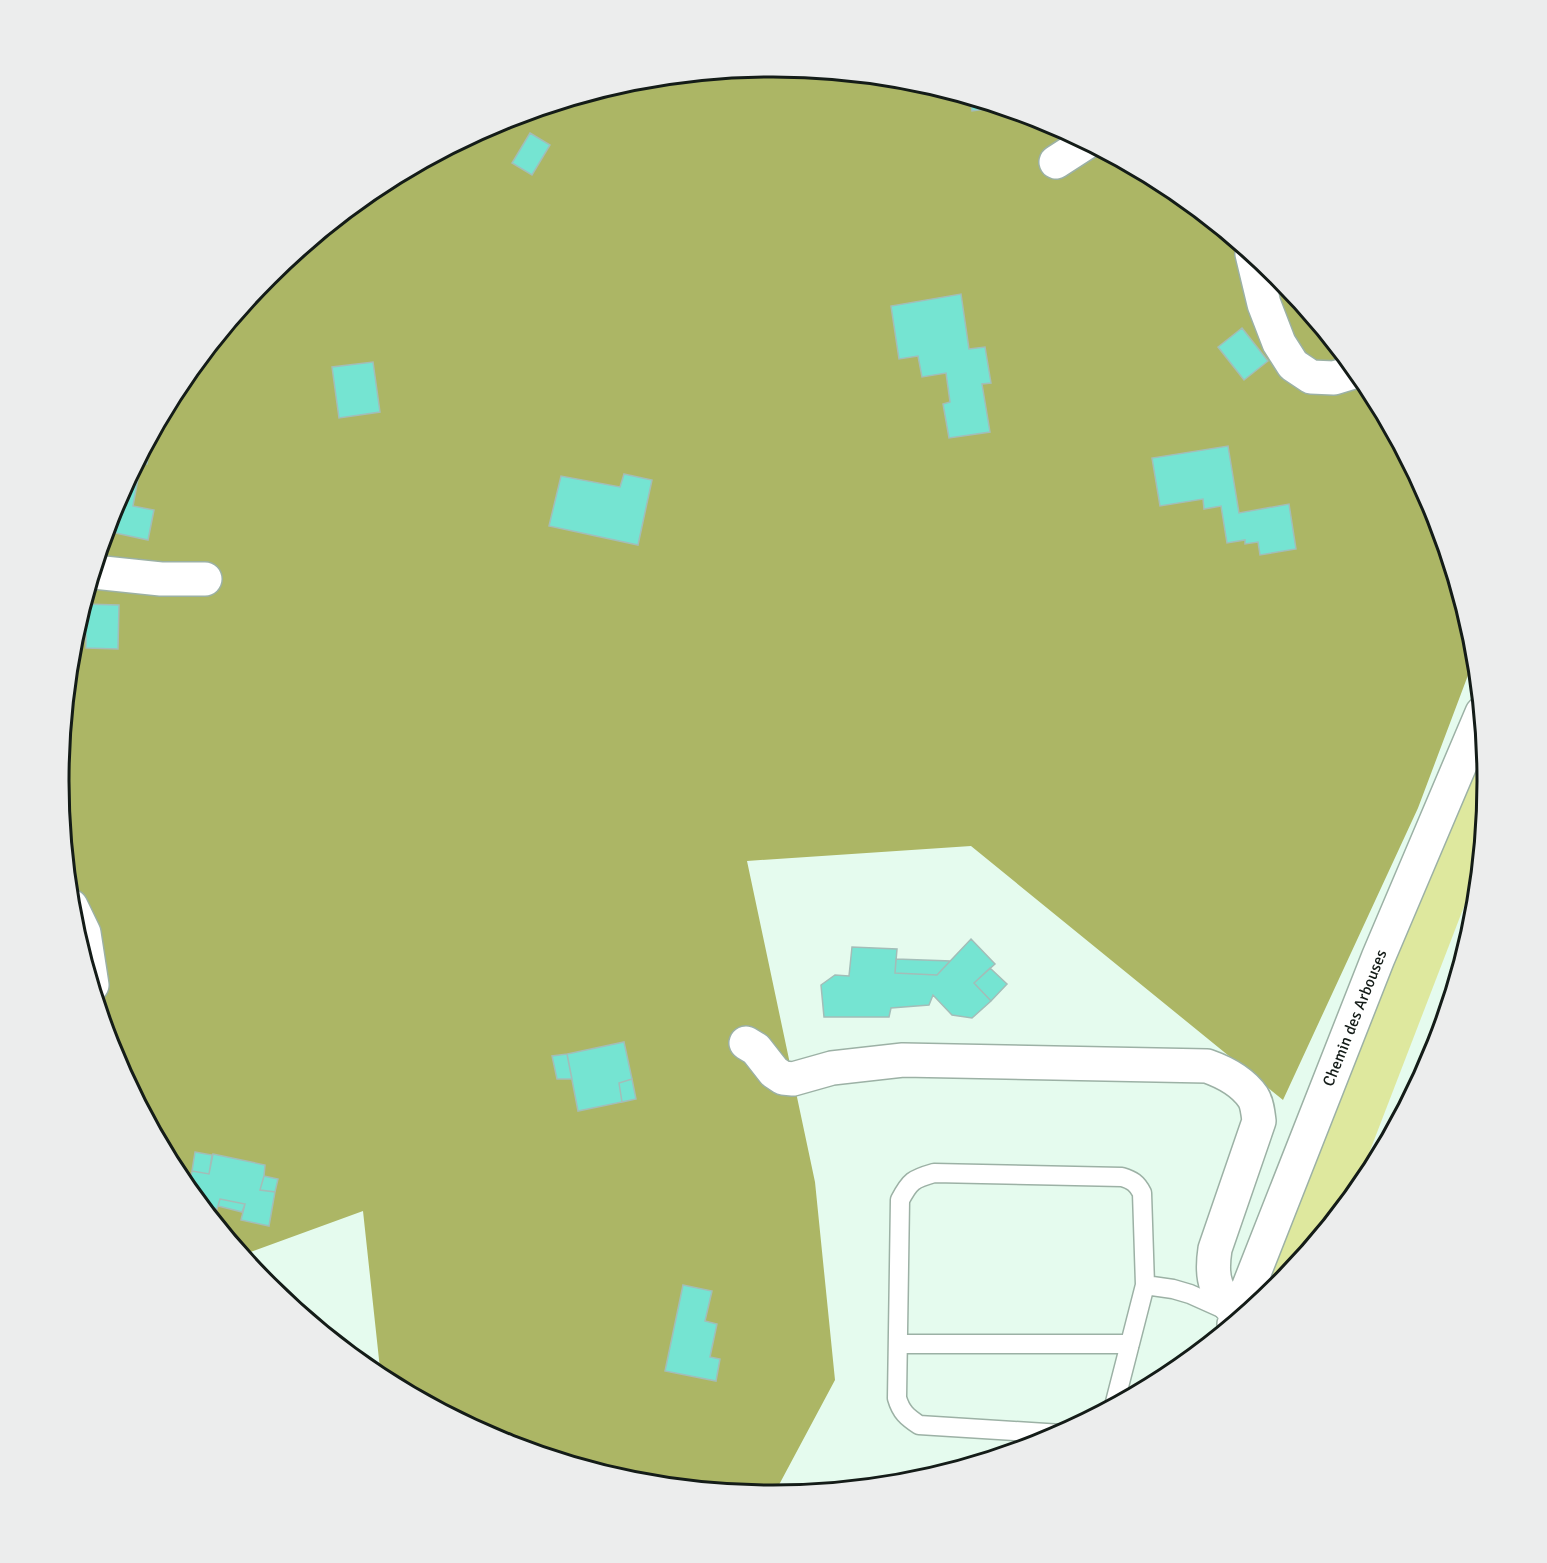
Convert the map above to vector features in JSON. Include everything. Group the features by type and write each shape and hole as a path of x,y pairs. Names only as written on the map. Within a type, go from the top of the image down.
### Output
{"street":[{"path":"1056,162 1079,147"},
{"path":"1256,268 1279,344 1293,365 1311,377 1334,378 1347,374"},
{"path":"101,573 161,579 205,579"},
{"name":"Chemin des Arbouses","path":"1240,1309 1378,958 1475,728"},
{"path":"746,1042 756,1049 774,1072 783,1078 793,1079 832,1068 903,1060 1207,1066 1224,1072 1253,1097 1259,1121 1215,1249 1213,1264 1215,1286 1233,1315"}],"lane":[{"path":"1041,1433 919,1425 900,1410 897,1398 900,1200 908,1185 919,1177 934,1173 1122,1177 1138,1184 1142,1193 1145,1285 1116,1397"},
{"path":"1145,1285 1190,1294 1231,1317"},
{"path":"898,1344 1130,1344"}],"green space":[{"path":"774,77 865,83 911,91 1000,114 1043,131 1126,171 1165,196 1238,252 1272,283 1303,317 1359,390 1384,429 1405,470 1441,555 1454,599 1469,673 1418,808 1283,1100 971,846 747,861 815,1182 835,1380 778,1486 682,1480 591,1462 547,1449 462,1413 421,1392 382,1367 380,1365 363,1211 250,1252 244,1246 188,1173 163,1134 142,1093 106,1008 93,964 75,873 69,782 75,690 93,599 106,555 142,470 163,429 215,353 275,283 309,252 382,196 421,171 504,131 547,114 636,91 682,83"},
{"path":"1476,747 1476,828 1468,896 1365,1164 1303,1246 1264,1287"}],"building":[{"path":"971,105 984,109 972,111"},
{"path":"530,133 550,145 532,175 512,163"},
{"path":"961,294 969,349 985,347 991,383 982,384 990,432 949,438 943,404 950,402 946,373 922,377 918,356 899,359 891,306"},
{"path":"1242,328 1268,361 1244,380 1218,347"},
{"path":"373,362 380,412 339,418 332,367"},
{"path":"1228,446 1239,513 1289,504 1296,549 1260,555 1258,542 1245,544 1245,540 1227,543 1221,506 1204,509 1203,499 1160,506 1152,458"},
{"path":"624,474 652,480 638,545 549,526 561,476 620,487"},
{"path":"138,479 133,506 154,510 148,540 115,533"},
{"path":"92,604 119,605 118,649 86,648"},
{"path":"971,939 995,964 974,983 991,1001 972,1018 952,1015 933,995 929,1005 891,1008 889,1017 824,1017 821,985 835,975 849,976 852,947 897,949 895,973 937,975"},
{"path":"896,959 950,961 937,975 895,973"},
{"path":"990,968 1007,984 991,1001 974,983"},
{"path":"624,1042 632,1079 619,1083 622,1102 578,1111 567,1054"},
{"path":"567,1054 572,1079 557,1079 552,1056"},
{"path":"632,1079 636,1099 622,1102 619,1083"},
{"path":"195,1152 212,1155 209,1174 192,1171"},
{"path":"213,1154 265,1165 260,1190 275,1192 269,1226 241,1220 245,1204 220,1199 217,1209 214,1208 191,1177 192,1171 209,1174"},
{"path":"264,1176 278,1179 275,1192 260,1190"},
{"path":"220,1199 245,1204 242,1212 218,1206"},
{"path":"683,1285 712,1291 705,1321 717,1324 710,1357 720,1359 716,1381 665,1371"}]}
